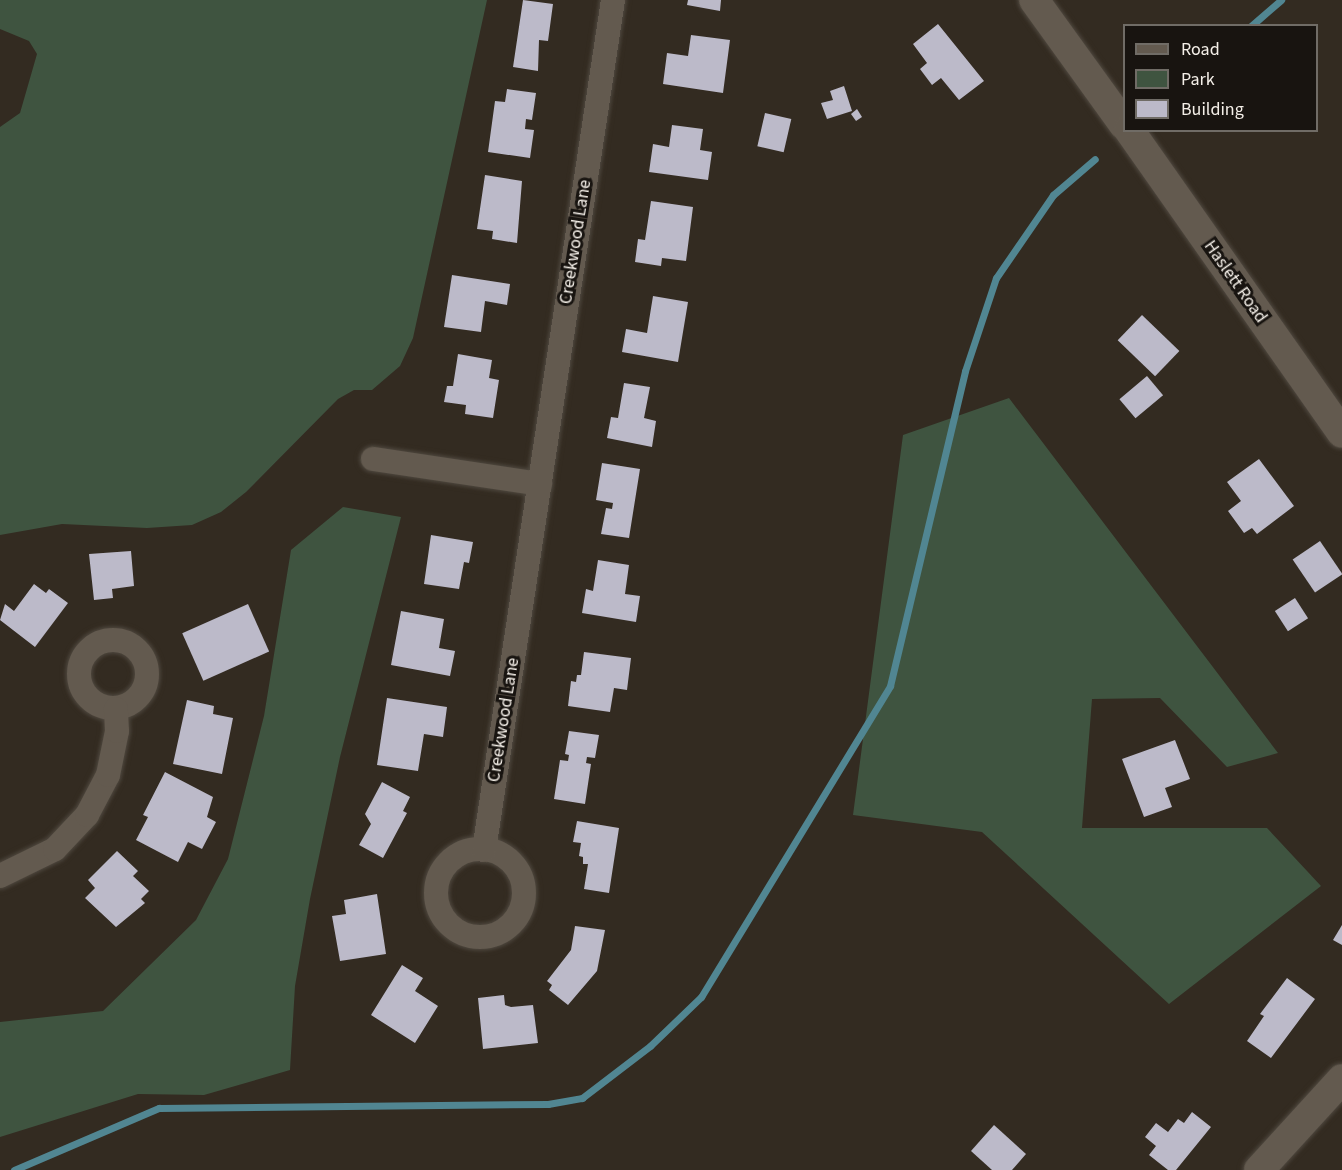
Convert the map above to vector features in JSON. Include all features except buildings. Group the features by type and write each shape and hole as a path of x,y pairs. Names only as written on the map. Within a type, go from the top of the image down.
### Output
{"street":[{"name":"Creekwood Lane","path":"484,850 613,0"},
{"path":"1034,0 1123,122"},
{"name":"Haslett Road","path":"1130,132 1342,433"},
{"path":"373,459 540,484"},
{"path":"0,876 55,849 87,815 111,764 116,709"},
{"path":"1259,1170 1342,1079"}],"green space":[{"path":"0,0 487,0 413,338 400,366 372,390 354,390 338,399 246,492 221,512 192,525 147,528 62,524 0,535 0,127 20,113 37,54 29,41 0,29"},
{"path":"1009,398 1278,753 1227,767 1160,698 1092,699 1082,828 1267,828 1321,886 1169,1004 982,832 853,815 903,435"},
{"path":"343,507 401,517 340,757 310,899 295,986 290,1070 204,1095 138,1094 0,1137 0,1022 103,1011 196,920 228,859 264,716 291,550"}],"waterway":[{"path":"1253,24 1281,0"},
{"path":"14,1170 159,1108 548,1104 582,1098 650,1046 701,997 890,686 965,371 996,278 1053,195 1095,159"}]}
